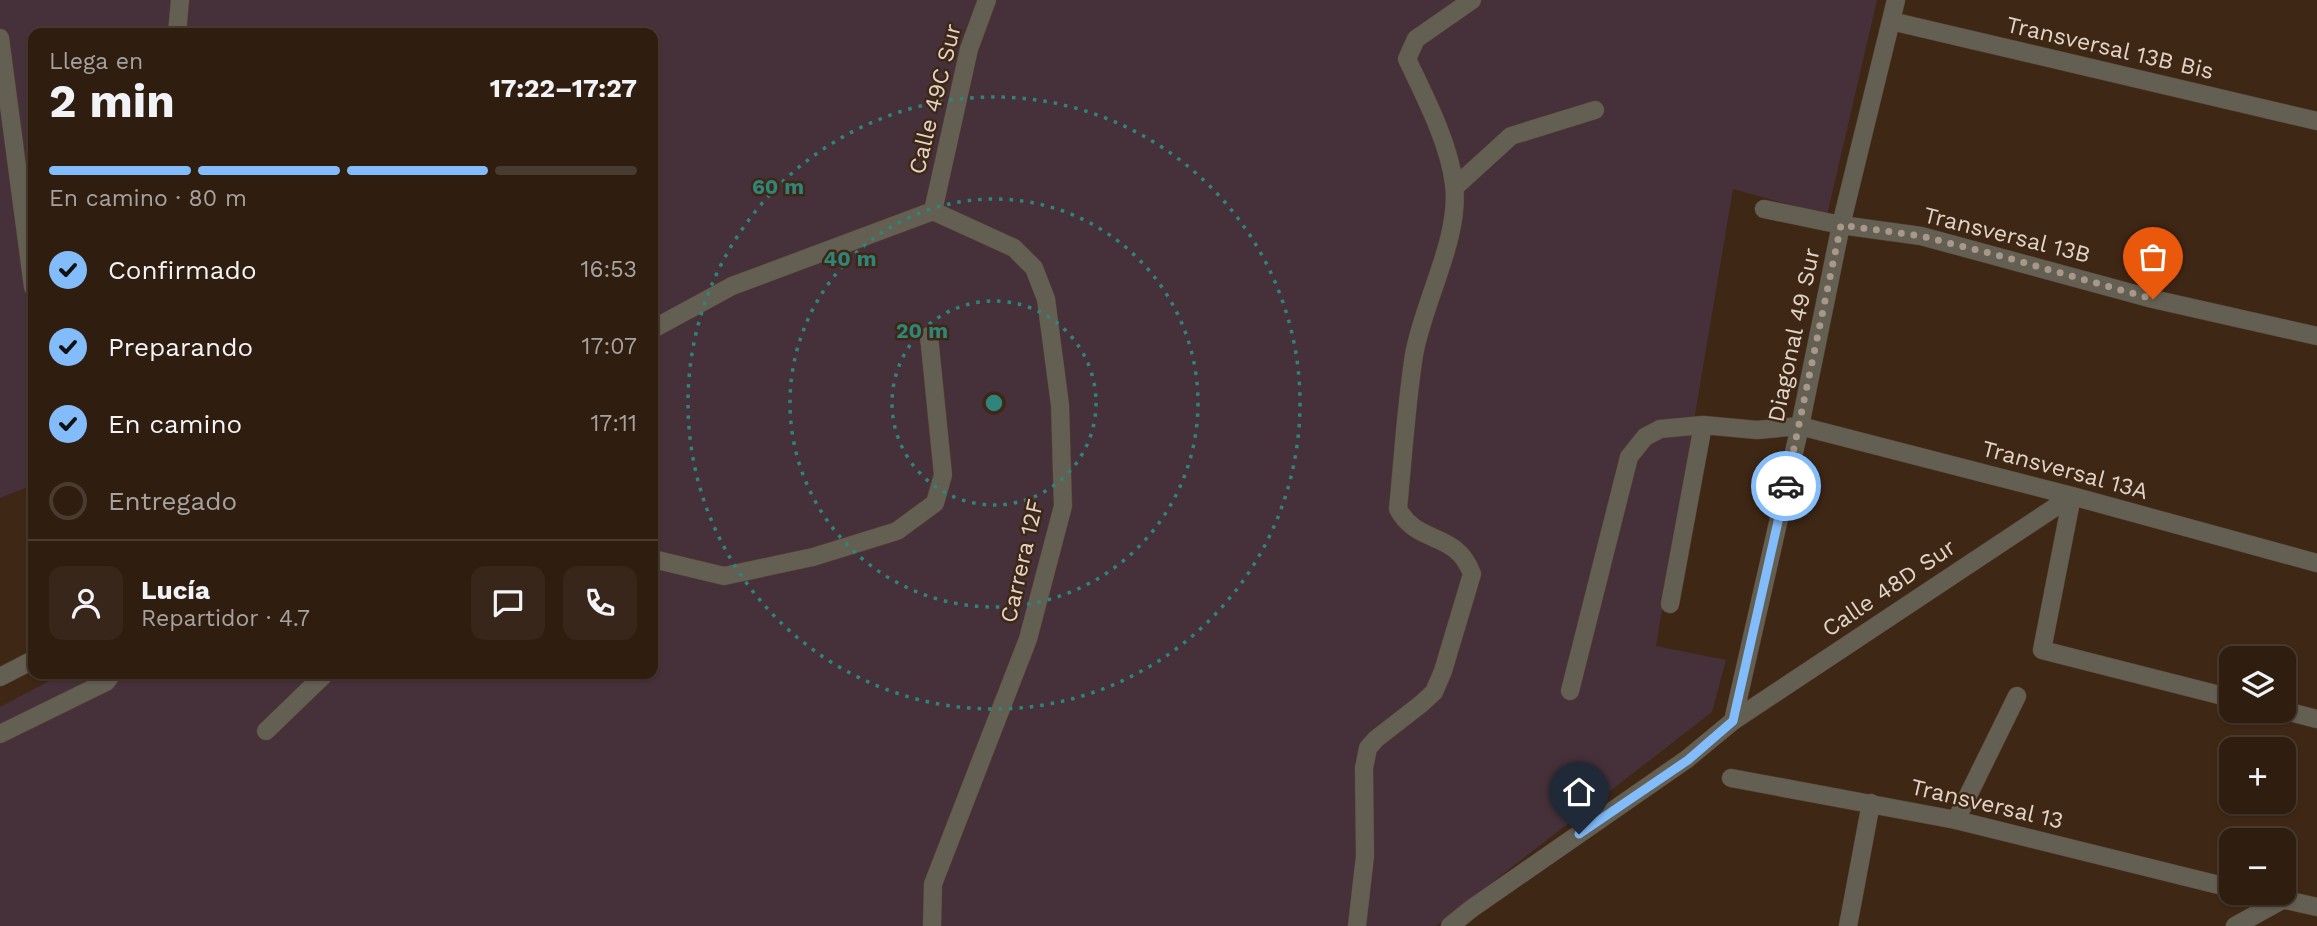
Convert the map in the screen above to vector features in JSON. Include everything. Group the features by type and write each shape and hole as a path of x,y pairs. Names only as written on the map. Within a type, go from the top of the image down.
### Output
{"street":[{"path":"177,28 180,0"},
{"name":"Calle 49C Sur","path":"933,211 969,49 987,0"},
{"path":"1357,926 1365,856 1363,768 1368,748 1434,692 1443,671 1472,574 1466,559 1455,547 1410,526 1398,509 1415,353 1451,228 1455,187 1451,166 1433,116 1407,59 1416,39 1472,0"},
{"name":"Diagonal 49 Sur","path":"1733,721 1800,426 1841,225 1896,0"},
{"name":"Transversal 13B Bis","path":"1891,22 2317,121"},
{"path":"0,38 28,249"},
{"path":"1455,187 1511,136 1595,110"},
{"name":"Transversal 13B","path":"1764,209 1841,225 1921,236 2153,299 2317,336"},
{"path":"658,326 732,286 933,211"},
{"name":"Carrera 12F","path":"932,926 933,884 1028,639 1063,506 1059,405 1046,299 1034,268 1014,248 933,211"},
{"path":"658,560 724,576 813,556 897,531 935,503 943,475 929,337"},
{"path":"1671,604 1703,425"},
{"name":"Transversal 13A","path":"1570,691 1629,457 1645,437 1660,429 1703,425 1757,430 1800,426 2317,563"},
{"path":"2072,496 2042,650 2219,695"},
{"name":"Calle 48D Sur","path":"1450,926 1688,760 1733,721 2072,496"},
{"path":"6,674 28,663"},
{"path":"6,674 28,671"},
{"path":"0,734 108,679"},
{"path":"267,731 320,679"},
{"path":"1956,820 2017,696"},
{"path":"2296,714 2317,719"},
{"name":"Transversal 13","path":"1731,778 1956,820 2219,885"},
{"path":"1848,926 1871,803"},
{"path":"2296,903 2317,907"},
{"path":"2235,926 2273,905"}],"shaded area":[{"path":"0,0 1877,0 1827,215 1733,189 1656,646 1726,660 1712,712 1436,926 0,926 0,707 53,679 658,679 658,28 28,28 28,487 0,498"}],"way so far":[{"path":"1786,486 1841,225 1921,236 2153,299"}],"route":[{"path":"1579,834 1688,760 1733,721 1786,486"}]}
